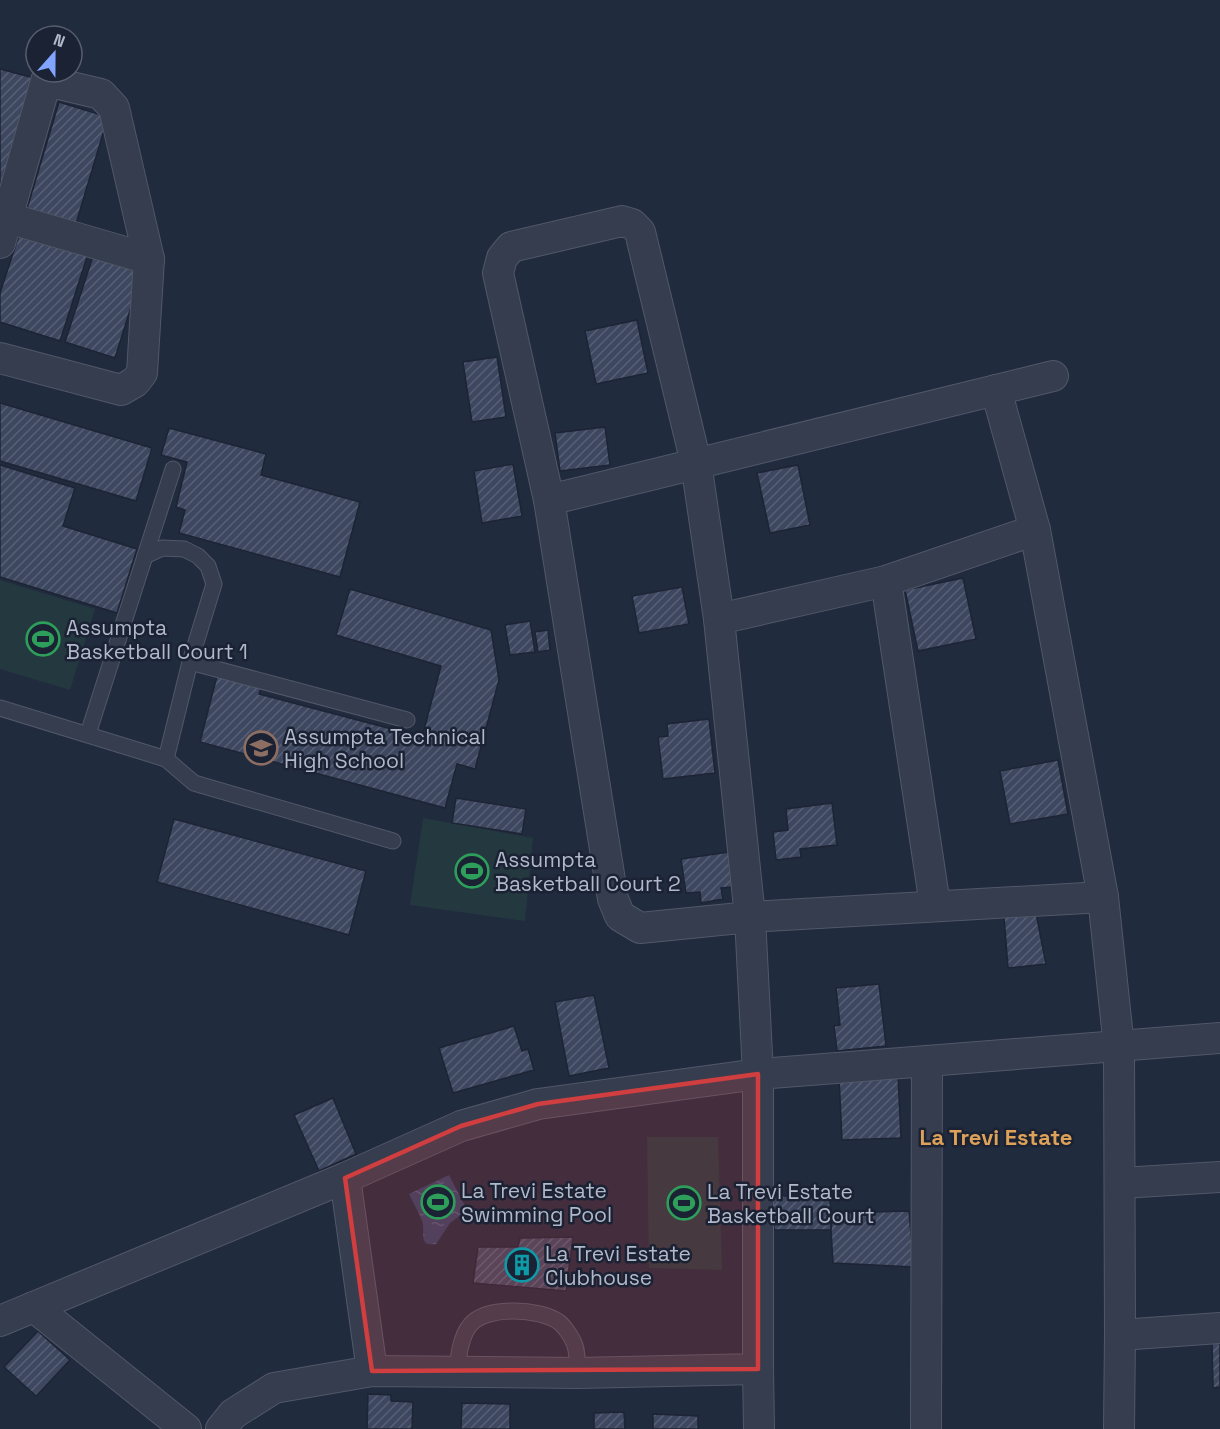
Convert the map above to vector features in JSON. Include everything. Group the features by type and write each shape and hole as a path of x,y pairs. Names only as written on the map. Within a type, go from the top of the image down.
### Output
{"street":[{"path":"0,358 121,390 135,382 142,373 149,259 114,108 101,94 46,81 4,230 149,259"},
{"path":"759,1429 758,1074 750,916 719,619 696,463 640,232 632,224 622,221 511,247 502,258 498,273 549,500 612,899 620,916 640,928 750,916 1103,897"},
{"path":"549,500 1053,376"},
{"path":"996,390 1035,530 1103,897 1119,1047 1122,1184 1119,1429"},
{"path":"719,619 886,581 1035,530"},
{"path":"886,581 934,905"},
{"path":"0,1321 345,1178 461,1126 538,1104 758,1074 1220,1038"},
{"path":"926,1429 927,1061"},
{"path":"1122,1184 1220,1177"},
{"path":"345,1178 372,1371"},
{"path":"34,1307 186,1429"},
{"path":"1120,1335 1220,1328"},
{"path":"221,1429 233,1414 273,1388 372,1371 578,1373 758,1369"}],"lane":[{"path":"88,734 173,469"},
{"path":"145,556 162,548 184,549 198,556 208,566 214,584 190,662 166,759"},
{"path":"190,662 407,720"},
{"path":"0,708 166,759 194,783 393,841"},
{"path":"457,1373 459,1353 468,1327 479,1317 502,1311 527,1312 559,1323 574,1342 578,1373"}],"highlighted area":[{"path":"758,1074 758,1369 372,1371 345,1178 461,1126 538,1104"}],"green space":[{"name":"Assumpta Basketball Court 1","path":"0,580 95,609 70,690 0,669"},
{"name":"Assumpta Basketball Court 2","path":"423,818 533,838 525,921 410,905"},
{"name":"La Trevi Estate Basketball Court","path":"647,1137 718,1137 722,1270 649,1268"}],"water":[{"name":"La Trevi Estate Swimming Pool","path":"449,1175 467,1210 450,1223 436,1244 426,1243 423,1237 422,1221 409,1194"}],"building":[{"path":"0,69 24,75 24,84 32,84 0,202"},
{"path":"59,102 108,117 75,227 26,212"},
{"path":"20,232 88,254 60,341 0,322 0,293"},
{"path":"93,256 142,272 115,358 65,342"},
{"path":"637,320 648,373 596,384 585,331"},
{"path":"497,357 506,417 472,422 463,362"},
{"path":"0,403 152,448 136,501 0,461"},
{"path":"605,427 610,465 560,471 555,433"},
{"path":"169,428 266,454 261,475 360,502 340,577 179,533 185,510 176,507 187,462 161,455"},
{"path":"513,464 522,516 482,523 474,471"},
{"path":"0,465 75,488 63,526 137,549 117,613 0,577"},
{"path":"798,465 810,525 770,533 757,473"},
{"path":"963,578 976,639 918,651 905,590"},
{"path":"682,587 689,624 639,633 632,596"},
{"path":"350,589 491,630 499,680 475,769 457,764 445,808 200,742 217,676 261,688 259,694 422,737 441,666 336,635"},
{"path":"530,621 535,652 510,655 505,625"},
{"path":"548,630 550,650 538,652 535,632"},
{"path":"709,719 715,773 663,779 658,737 668,736 667,724"},
{"path":"1058,760 1068,814 1010,824 1000,771"},
{"path":"456,798 526,809 522,834 452,823"},
{"path":"832,803 837,845 800,849 801,857 776,860 773,832 788,830 786,809"},
{"path":"174,819 366,871 349,935 157,882"},
{"path":"729,852 734,887 721,888 723,899 701,903 700,892 686,893 681,859"},
{"path":"1036,913 1046,964 1008,968 1004,917"},
{"path":"879,984 886,1046 837,1051 834,1026 840,1025 836,988"},
{"path":"594,995 609,1068 569,1076 555,1002"},
{"path":"514,1026 522,1051 528,1049 534,1070 453,1093 439,1048"},
{"path":"898,1075 901,1138 842,1140 839,1077"},
{"path":"333,1098 356,1154 319,1171 294,1115"},
{"path":"773,1196 830,1196 831,1230 774,1230"},
{"path":"909,1211 914,1267 833,1263 831,1230 833,1213"},
{"name":"La Trevi Estate Clubhouse","path":"573,1237 566,1291 473,1283 478,1247 518,1247 520,1238"},
{"path":"38,1331 70,1360 36,1396 4,1367"},
{"path":"1212,1341 1220,1341 1220,1387 1213,1388"},
{"path":"368,1394 391,1395 391,1401 413,1402 412,1429 367,1429"},
{"path":"462,1403 510,1404 510,1429 461,1429"},
{"path":"624,1412 625,1429 594,1429 594,1413"},
{"path":"653,1414 698,1416 698,1429 653,1429"}],"place":[{"name":"Assumpta Basketball Court 1","path":"43,639"},
{"name":"Assumpta Technical High School","path":"261,748"},
{"name":"Assumpta Basketball Court 2","path":"472,871"},
{"name":"La Trevi Estate Swimming Pool","path":"438,1202"},
{"name":"La Trevi Estate Basketball Court","path":"684,1203"},
{"name":"La Trevi Estate Clubhouse","path":"522,1265"}],"district":[{"name":"La Trevi Estate","path":"996,1137"}]}
